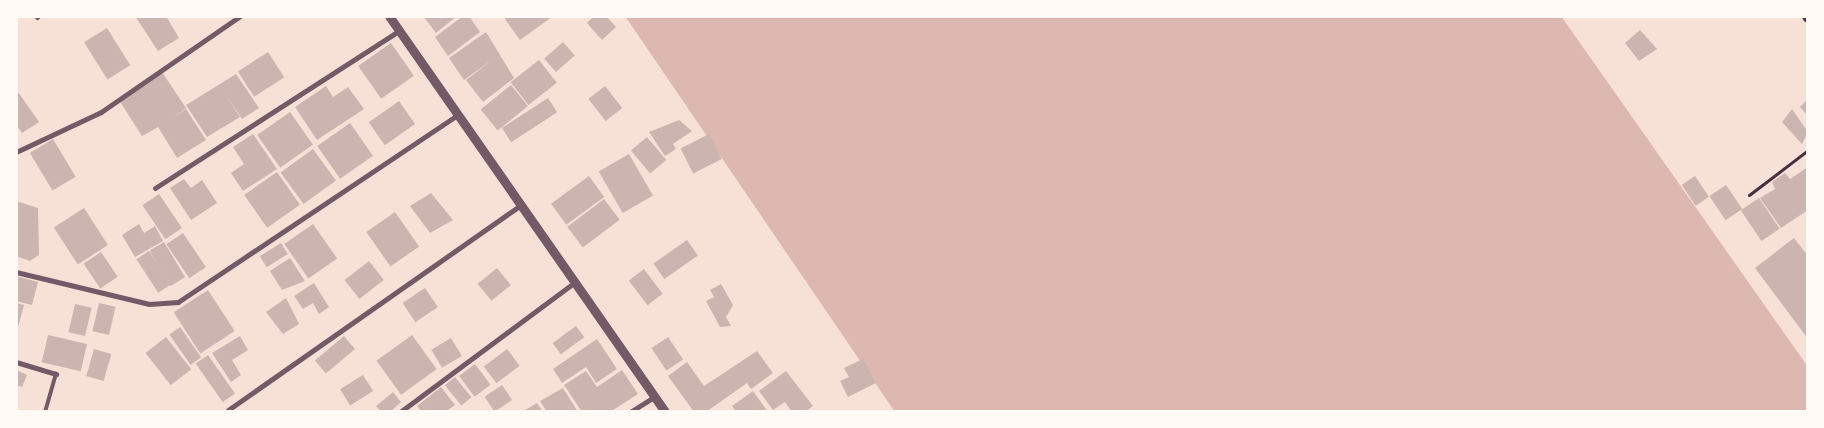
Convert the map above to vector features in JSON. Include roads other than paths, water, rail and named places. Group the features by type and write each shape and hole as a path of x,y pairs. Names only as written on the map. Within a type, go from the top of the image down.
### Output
{"street":[{"path":"16,152 102,112 240,16"},
{"path":"389,16 523,204 665,412"},
{"path":"155,188 399,31"},
{"path":"16,272 149,304 178,302 459,114"},
{"path":"228,410 523,204"},
{"path":"400,412 576,282"},
{"path":"16,362 56,374"},
{"path":"630,412 655,396"}],"lane":[{"path":"45,412 56,374"}]}
